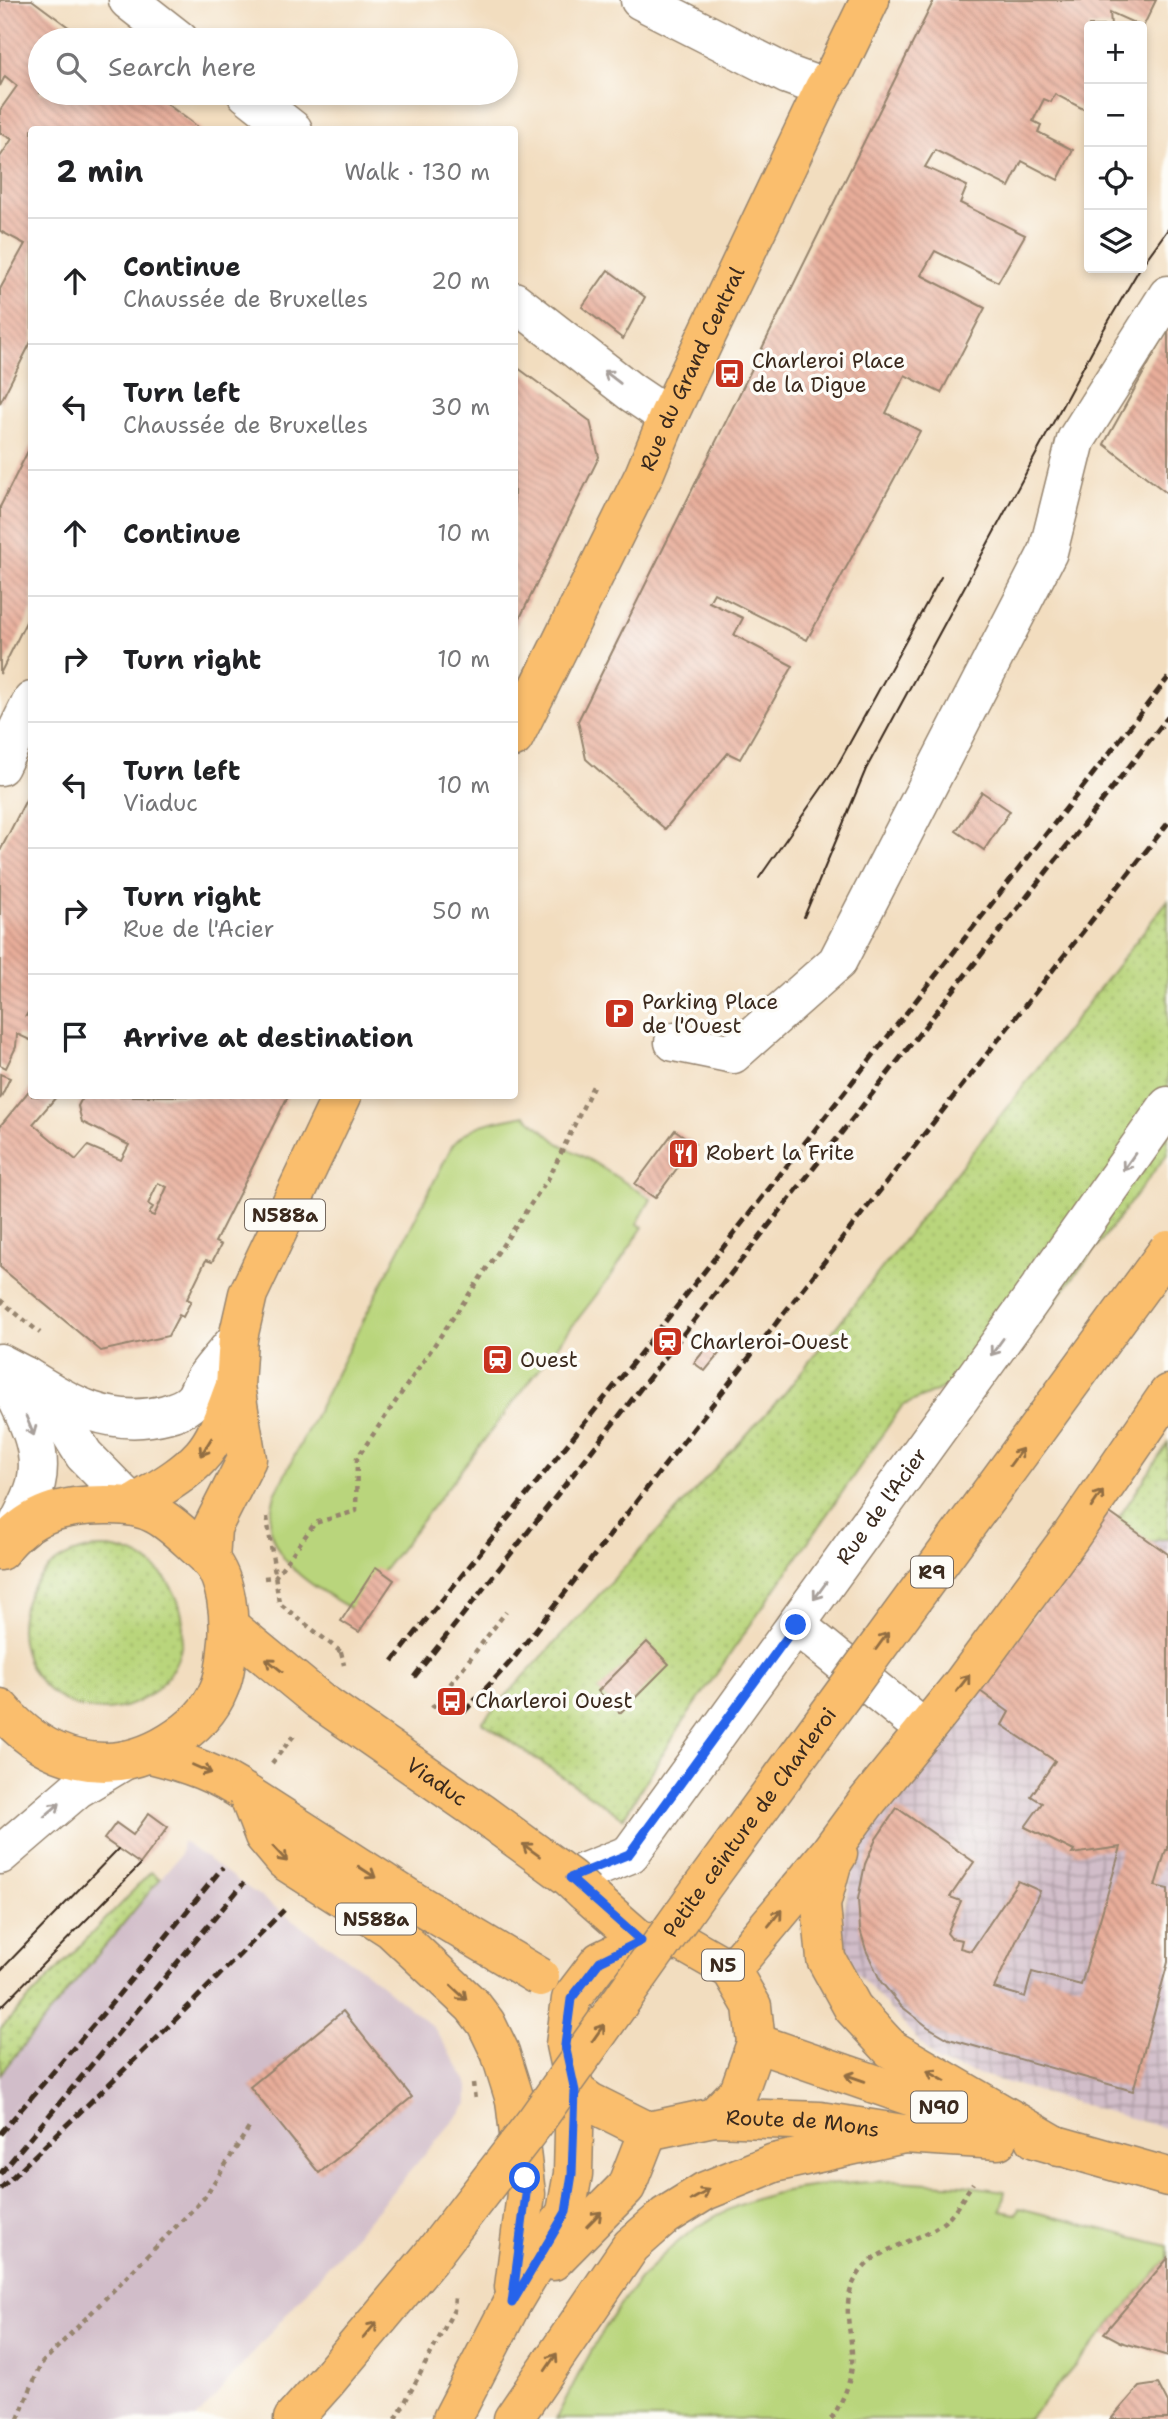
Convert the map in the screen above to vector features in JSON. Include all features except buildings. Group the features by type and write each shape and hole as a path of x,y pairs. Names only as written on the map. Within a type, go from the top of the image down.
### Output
{"main road":[{"name":"Rue du Grand Central","path":"518,730 644,475 668,417 870,0"},
{"name":"N588a","path":"210,1561 212,1528 247,1459 235,1386 238,1338 248,1294 341,1099"},
{"name":"Petite ceinture de Charleroi","path":"292,2419 429,2259 535,2122 697,1894 1168,1250"},
{"name":"N588a","path":"134,1505 203,1455 235,1386"},
{"path":"731,1970 829,1853 962,1684 1071,1536 1168,1394"},
{"name":"N588a","path":"7,1542 57,1509 85,1504 134,1505 168,1521 210,1561 221,1578 229,1626 226,1663 219,1689 206,1711 188,1731 138,1757"},
{"name":"Viaduc","path":"229,1626 320,1701 578,1885 641,1941"},
{"name":"N588a","path":"0,1708 33,1741 62,1755 93,1763 138,1757 194,1765 229,1782 571,1999"},
{"name":"N588a","path":"248,1795 264,1836 285,1861 391,1929 473,2006 486,2023 500,2052 514,2100 526,2194 512,2303"},
{"path":"865,1804 832,1864 821,1905 826,1959 853,2008 891,2049 1059,2147"},
{"name":"N5","path":"452,2419 512,2303 566,2212 572,2174 575,2091 565,2045 571,1999 600,1961 641,1941 682,1942 731,1970 752,2006 756,2043 739,2091 714,2117"},
{"name":"Route de Mons","path":"756,2043 1059,2147 1168,2177"},
{"path":"575,2091 590,2102 648,2131 714,2117"},
{"name":"Route de Mons","path":"714,2117 820,2121 904,2134 1059,2147"},
{"name":"N5","path":"512,2303 626,2187 648,2131"},
{"path":"513,2419 631,2246 665,2216 705,2191 774,2163 904,2134"}],"street":[{"path":"128,0 164,28"},
{"path":"640,0 788,75 830,79"},
{"path":"692,0 830,79"},
{"path":"261,105 288,126"},
{"path":"674,1042 733,1054 837,962 1048,552 1076,440 1168,295"},
{"path":"518,304 634,395 668,417"},
{"path":"0,766 28,709"},
{"name":"Rue de l'Acier","path":"578,1885 629,1854 1168,1106"},
{"name":"N588a","path":"9,1368 71,1404 116,1418 149,1419 177,1411 193,1400 203,1381 238,1338"},
{"name":"N588a","path":"9,1368 61,1418 85,1455 134,1505"},
{"name":"N588a","path":"7,1542 36,1485 39,1463 33,1432 9,1368"},
{"path":"796,1625 925,1730"},
{"path":"0,1855 77,1789 138,1757"}],"path":[{"path":"261,1578 275,1577 315,1523 356,1511 358,1458 550,1176 593,1086"},
{"path":"0,1300 41,1334"},
{"path":"432,1708 506,1612"},
{"path":"18,2419 41,2364 204,2198 249,2128"},
{"path":"831,2419 845,2397 849,2381 852,2349 848,2303 858,2275 879,2256 943,2222 973,2183"}],"shaded area":[{"path":"1168,1538 1168,2129 939,2063 856,1972 840,1929 860,1839 1056,1591 1095,1554"},
{"path":"182,1841 366,1972 434,2028 468,2082 468,2104 196,2419 0,2419 0,2071 180,1855"}],"green space":[{"path":"1168,900 1168,1153 1012,1358 902,1406 679,1728 623,1818 482,1722 784,1394"},
{"path":"525,1115 558,1143 651,1199 637,1224 643,1227 611,1276 353,1610 304,1578 283,1558 270,1527 275,1494 452,1146 476,1127"},
{"path":"1168,1443 1168,1538 1095,1554"},
{"path":"102,1548 133,1554 147,1561 159,1572 170,1584 177,1598 183,1629 177,1660 170,1674 159,1686 147,1697 133,1704 102,1710 71,1704 57,1697 45,1686 34,1674 27,1660 21,1629 27,1598 34,1584 45,1572 57,1561 71,1554"},
{"path":"151,1872 160,1879 0,2074 0,2029"},
{"path":"895,2181 963,2185 1005,2191 1001,2211 1016,2214 1019,2208 1168,2246 1168,2258 1029,2419 556,2419 574,2382 615,2312 639,2280 666,2252 697,2227 733,2208 773,2194 818,2186"}],"tram line":[{"path":"1147,258 1168,229"},
{"path":"804,917 866,769 1101,334 1137,273"},
{"path":"759,878 837,766 941,577"},
{"path":"0,1971 118,1849"},
{"path":"0,2008 140,1865"}],"railway":[{"path":"393,1661 632,1364 1168,678"},
{"path":"414,1677 1168,717"},
{"path":"464,1712 513,1659 1168,823"},
{"path":"0,2134 223,1867"},
{"path":"0,2174 244,1883"},
{"path":"0,2189 156,2039 284,1910"}],"place":[{"name":"Charleroi Place de la Digue","path":"729,373"},
{"name":"Parking Place de l'Ouest","path":"619,1014"},
{"name":"Robert la Frite","path":"683,1153"},
{"name":"Charleroi-Ouest","path":"667,1342"},
{"name":"Ouest","path":"497,1360"},
{"name":"Charleroi Ouest","path":"452,1701"}],"route":[{"path":"525,2178 526,2194 512,2303 566,2212 572,2174 575,2091 565,2045 571,1999 600,1961 641,1941 570,1878 629,1854 796,1625"}]}
